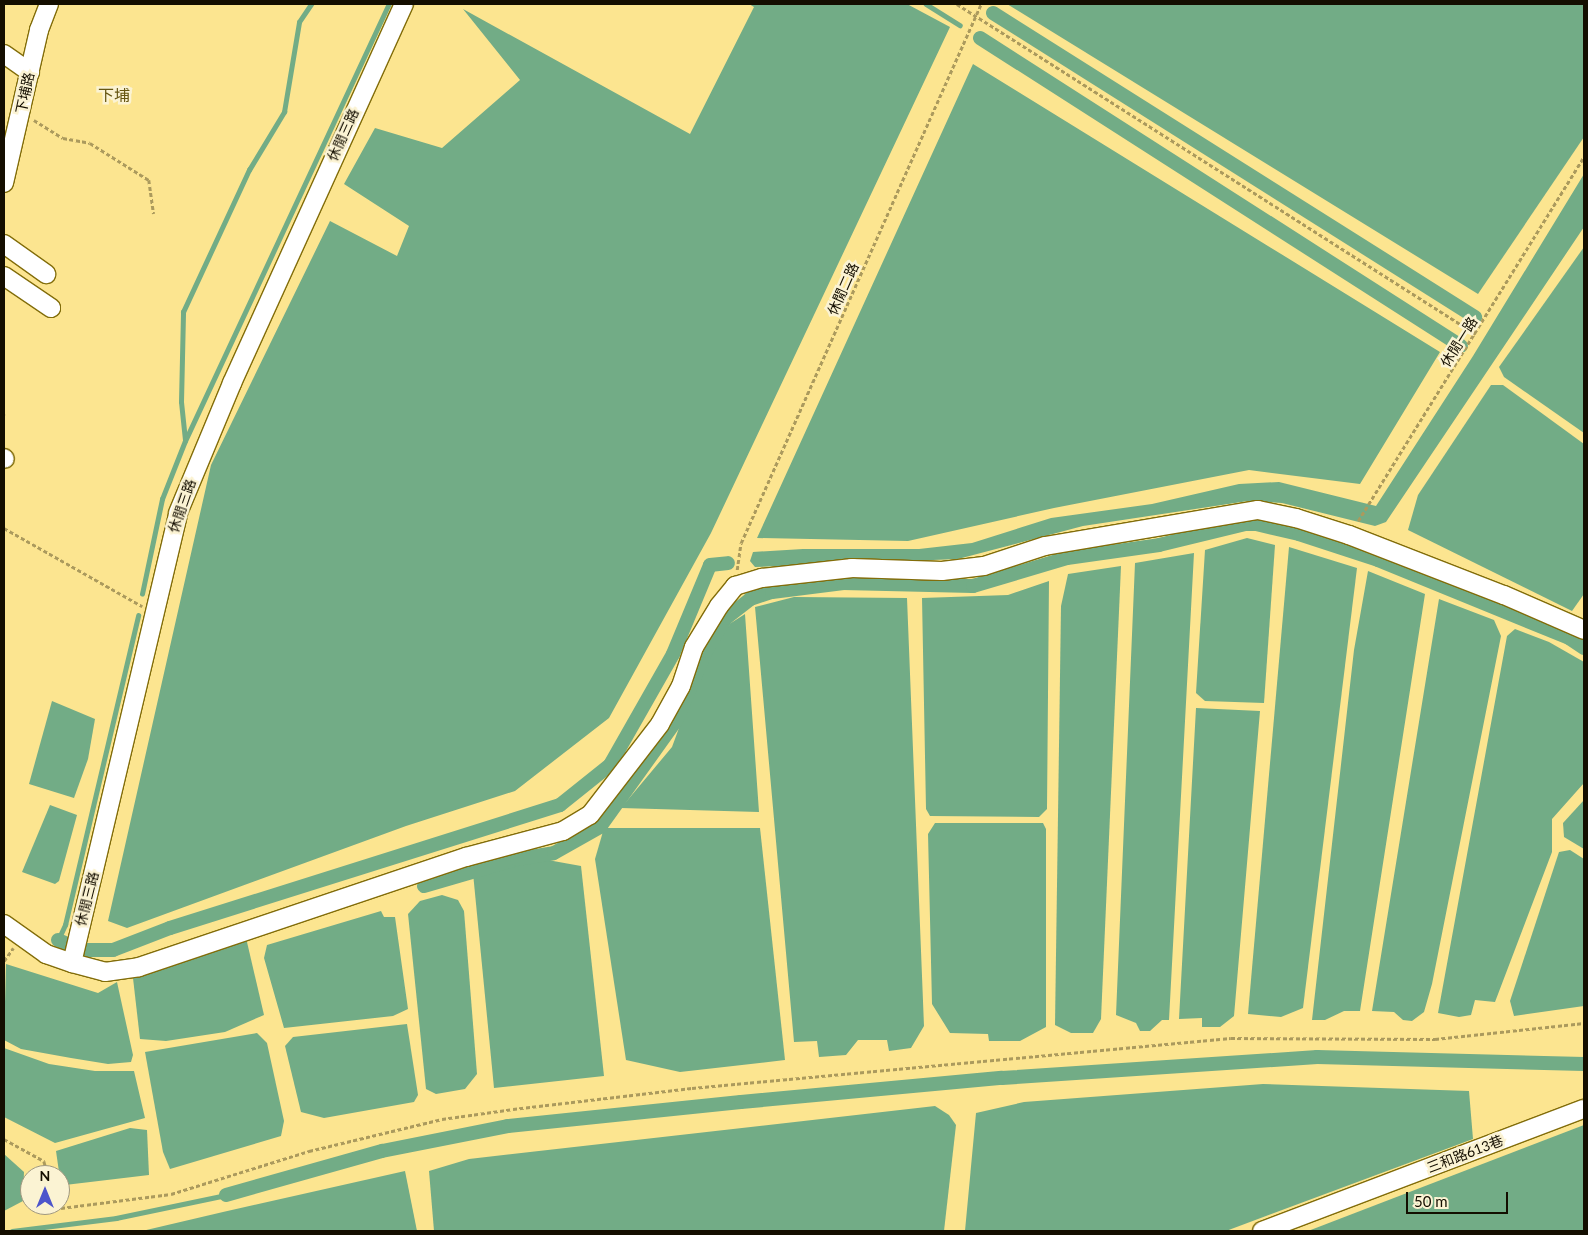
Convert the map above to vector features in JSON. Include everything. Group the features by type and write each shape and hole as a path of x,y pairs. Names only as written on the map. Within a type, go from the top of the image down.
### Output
{"lane":[{"name":"下埔路","path":"4,183 30,72 49,4"},
{"name":"休閒三路","path":"72,963 124,752 153,612 178,513 200,456 404,4"},
{"path":"4,54 30,72"},
{"path":"4,244 46,274"},
{"path":"4,276 51,308"},
{"path":"4,924 46,954 72,963 105,972 140,967 466,857 563,831 590,814 660,724 681,686 694,647 735,586 762,578 852,568 942,570 984,566 1045,546 1258,510 1296,518 1349,535 1584,630"},
{"name":"三和路613巷","path":"1262,1231 1584,1109"}],"path":[{"path":"957,4 1476,334"},
{"name":"休閒二路","path":"735,586 741,544 981,4"},
{"path":"21,111 63,138 90,143 149,180 154,214"},
{"name":"休閒一路","path":"1349,535 1476,334 1584,157"},
{"path":"4,528 153,612"},
{"path":"70,1207 171,1194 309,1151 442,1119 513,1108 702,1087 1231,1038 1435,1039 1584,1023"},
{"path":"4,1139 44,1161 45,1165"}],"shaded area":[{"path":"749,4 907,4 950,27 711,533 609,718 515,791 406,826 127,928 108,921 211,465 330,221 397,256 409,226 344,184 375,128 442,148 520,80 463,9 690,134 754,7"},
{"path":"1007,4 1584,4 1584,137 1478,294"},
{"path":"973,64 1440,352 1360,484 1249,470 1054,508 908,541 757,538"},
{"path":"1584,174 1584,227 1386,522 1375,526 1282,503 1248,501 1083,526 958,559 755,567 750,561 753,552 803,549 919,549 972,543 1051,518 1152,504 1239,484 1279,482 1376,506 1473,356"},
{"path":"1584,247 1584,433 1504,377 1499,367"},
{"path":"1491,385 1503,385 1584,444 1584,594 1572,611 1408,530 1418,495"},
{"path":"1247,538 1275,545 1264,703 1205,701 1196,693 1205,550"},
{"path":"1289,547 1357,568 1303,1008 1281,1017 1248,1014"},
{"path":"1194,553 1169,1020 1162,1020 1150,1031 1140,1031 1136,1023 1116,1015 1135,563"},
{"path":"1121,566 1101,1019 1093,1033 1071,1033 1055,1025 1061,606 1068,574"},
{"path":"1368,571 1425,594 1360,1011 1344,1011 1325,1020 1312,1020 1354,650"},
{"path":"1049,581 1047,809 1039,817 930,816 926,809 922,598 1008,595"},
{"path":"794,597 907,598 924,1026 911,1048 889,1051 887,1040 858,1040 846,1055 819,1057 817,1041 794,1042 755,607"},
{"path":"1439,599 1494,620 1501,636 1432,984 1424,1012 1412,1021 1403,1020 1394,1012 1372,1011"},
{"path":"745,614 759,812 621,808 672,747 707,652 731,623"},
{"path":"1515,629 1549,642 1584,662 1584,783 1552,819 1552,852 1495,1002 1475,1000 1471,1015 1459,1017 1438,1013 1507,636"},
{"path":"52,701 95,719 88,759 74,798 29,784"},
{"path":"1196,708 1260,711 1234,1016 1220,1027 1202,1027 1202,1018 1179,1019"},
{"path":"1584,800 1584,849 1564,837 1563,823"},
{"path":"50,805 77,815 59,881 55,884 22,872"},
{"path":"935,823 1043,823 1046,829 1046,1027 1020,1041 989,1041 988,1034 950,1033 932,1004 928,834"},
{"path":"604,828 760,828 785,1060 680,1072 626,1060 595,859"},
{"path":"1570,850 1584,859 1584,1006 1514,1016 1510,1001 1559,852"},
{"path":"531,857 581,866 604,1076 494,1088 473,873"},
{"path":"442,895 458,900 464,911 477,1074 465,1089 436,1094 426,1089 408,914 420,901"},
{"path":"381,911 384,917 395,917 408,1009 393,1016 284,1028 264,958 267,945"},
{"path":"242,935 247,942 264,1015 225,1032 166,1041 140,1039 133,978"},
{"path":"6,964 98,993 117,982 133,1055 131,1062 108,1064 71,1058 21,1049 4,1040"},
{"path":"407,1024 418,1095 414,1102 324,1118 301,1112 285,1046 293,1037"},
{"path":"257,1033 267,1043 284,1121 281,1136 170,1169 163,1152 145,1052"},
{"path":"4,1048 49,1064 95,1071 134,1071 145,1118 55,1143 4,1117"},
{"path":"1263,1084 1469,1091 1473,1139 1226,1231 965,1231 976,1113 1024,1102"},
{"path":"935,1106 949,1115 956,1125 944,1231 434,1231 429,1171 469,1159"},
{"path":"1584,1125 1584,1231 1308,1231"},
{"path":"130,1128 147,1130 149,1175 70,1184 70,1165 58,1165 56,1151"},
{"path":"4,1154 20,1168 20,1203 4,1211"},
{"path":"405,1171 417,1231 142,1231 223,1212"}],"waterway":[{"path":"185,440 181,402 183,312 249,170 284,112 299,22 311,4"},
{"path":"142,594 162,499 185,441 389,4"},
{"path":"926,4 960,25"},
{"path":"989,11 993,13"},
{"path":"993,13 1475,317"},
{"path":"980,38 1461,346"},
{"path":"424,886 517,859 554,853 600,827 676,721 706,651 726,618 750,599 772,592 843,583 973,586 1067,558 1159,545 1245,524 1256,524 1299,534 1378,560 1569,638 1584,648"},
{"path":"86,950 113,950 170,928 560,805 610,765 673,654 710,565 728,563"},
{"path":"58,940 65,925 138,615"},
{"path":"58,940 65,943"},
{"path":"226,1195 382,1151 508,1126 741,1102 1002,1078 1317,1057 1584,1064"},
{"path":"12,1231 116,1218 226,1195"}],"district":[{"name":"下埔","path":"114,95"}]}
